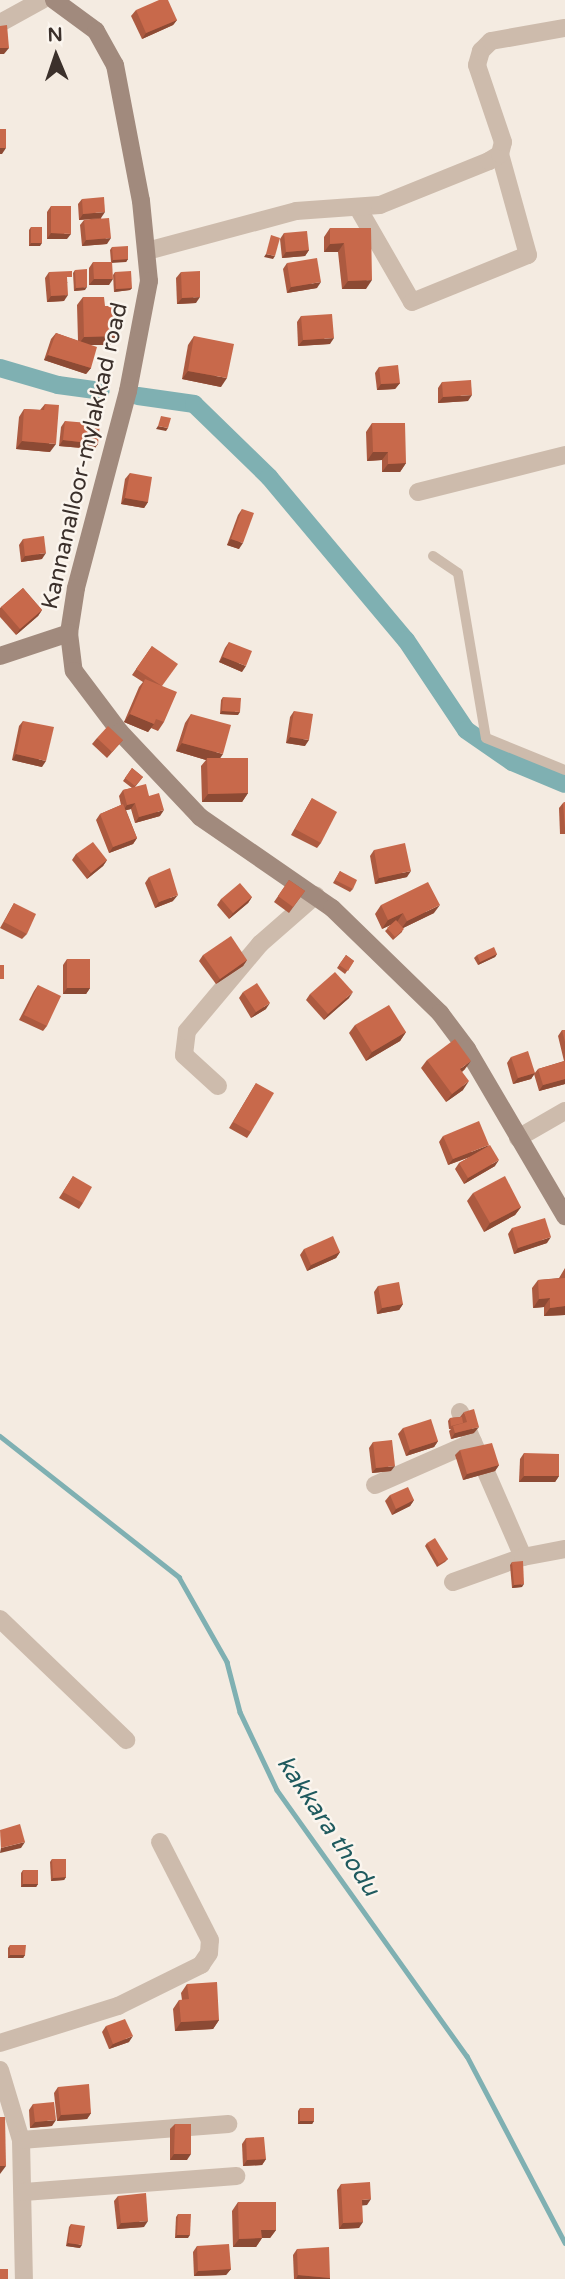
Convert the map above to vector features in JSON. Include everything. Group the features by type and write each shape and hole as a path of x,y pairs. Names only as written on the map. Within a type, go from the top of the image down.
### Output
{"main road":[{"name":"Kannanalloor-mylakkad road","path":"54,0 96,31 115,65 147,251 145,318 69,633 74,671 90,697 168,786 233,842 316,895 390,960 450,1024 565,1216"},
{"path":"0,656 69,633"}],"street":[{"path":"0,23 42,0"},
{"path":"358,208 412,302 528,255 500,154 503,142 477,65 481,51 491,41 565,28"},
{"path":"147,251 296,211 380,205 500,154"},
{"path":"418,492 565,455"},
{"path":"218,1086 184,1055 187,1031 260,944 316,895"},
{"path":"518,1138 565,1111"},
{"path":"460,1412 523,1556"},
{"path":"375,1485 473,1442"},
{"path":"453,1582 523,1556 565,1549"},
{"path":"0,1619 126,1740"},
{"path":"0,2043 118,2006 201,1965 209,1953 210,1940 160,1842"},
{"path":"0,2070 21,2140 24,2279"},
{"path":"21,2140 228,2124"},
{"path":"24,2192 236,2176"}],"lane":[{"path":"433,556 458,573 486,738 565,770"}],"building":[{"path":"159,0 168,0 177,20 146,33 136,10"},
{"path":"7,25 9,48 0,48 0,26"},
{"path":"0,129 6,129 6,148 0,148"},
{"path":"104,197 105,212 83,214 82,199"},
{"path":"51,206 71,206 71,234 51,233"},
{"path":"109,218 111,238 86,240 84,220"},
{"path":"31,227 42,227 42,243 31,243"},
{"path":"330,228 371,228 372,280 348,281 344,243 330,244"},
{"path":"307,231 309,250 286,252 284,233"},
{"path":"271,235 280,238 275,256 266,254"},
{"path":"128,246 128,259 113,260 112,247"},
{"path":"317,258 321,282 291,287 287,263"},
{"path":"93,262 112,262 113,279 94,279"},
{"path":"87,269 87,287 76,288 75,270"},
{"path":"72,271 72,277 67,277 68,295 51,296 49,272"},
{"path":"131,271 132,288 116,289 115,272"},
{"path":"200,271 200,297 182,298 181,272"},
{"path":"83,297 104,297 105,306 115,306 116,336 84,337"},
{"path":"332,314 334,338 303,340 301,316"},
{"path":"56,333 97,347 91,368 48,355"},
{"path":"194,336 234,344 227,378 188,371"},
{"path":"398,365 400,383 381,384 379,367"},
{"path":"471,380 472,395 443,397 442,382"},
{"path":"45,404 59,405 56,444 22,441 24,409 44,410"},
{"path":"161,416 171,418 168,428 158,426"},
{"path":"65,421 100,424 98,444 63,440"},
{"path":"372,423 405,423 406,463 388,464 388,452 373,452"},
{"path":"130,473 152,477 148,502 125,498"},
{"path":"242,509 254,513 243,543 231,539"},
{"path":"44,536 46,553 25,556 23,539"},
{"path":"23,588 42,610 20,629 1,607"},
{"path":"229,642 252,651 246,666 223,657"},
{"path":"152,646 178,664 162,686 136,669"},
{"path":"145,679 177,692 164,722 156,719 154,724 130,714"},
{"path":"223,697 241,698 240,712 222,711"},
{"path":"294,711 313,714 309,740 290,737"},
{"path":"191,714 231,725 223,754 182,743"},
{"path":"23,721 54,727 46,761 16,754"},
{"path":"108,726 123,740 112,752 97,738"},
{"path":"207,758 248,758 248,793 208,794"},
{"path":"132,768 143,777 135,786 125,778"},
{"path":"146,784 149,796 159,793 164,810 139,817 135,803 127,805 123,790"},
{"path":"312,798 337,812 321,843 295,829"},
{"path":"123,804 137,838 113,847 100,814"},
{"path":"93,842 107,860 91,873 76,854"},
{"path":"405,843 411,871 379,878 374,850"},
{"path":"170,868 178,895 159,902 149,877"},
{"path":"340,871 357,880 353,889 335,880"},
{"path":"289,880 305,891 293,907 278,896"},
{"path":"428,882 440,905 407,921 403,913 388,920 381,905"},
{"path":"240,883 252,897 233,913 221,899"},
{"path":"14,903 36,914 27,934 4,922"},
{"path":"396,920 404,929 395,937 387,928"},
{"path":"231,936 247,960 220,979 203,955"},
{"path":"494,947 497,954 480,962 477,955"},
{"path":"346,955 354,961 348,971 339,965"},
{"path":"67,959 90,959 90,988 67,988"},
{"path":"0,965 4,965 4,979 0,979"},
{"path":"335,972 353,992 328,1014 310,994"},
{"path":"257,983 270,1003 256,1012 243,992"},
{"path":"38,985 61,996 47,1026 24,1015"},
{"path":"389,1005 406,1032 372,1052 355,1025"},
{"path":"455,1039 471,1061 460,1069 469,1081 452,1094 427,1060"},
{"path":"528,1051 535,1073 518,1078 511,1057"},
{"path":"565,1061 565,1079 543,1085 538,1069"},
{"path":"256,1083 274,1093 251,1132 233,1122"},
{"path":"479,1121 489,1145 453,1159 443,1136"},
{"path":"490,1145 499,1160 468,1178 459,1163"},
{"path":"73,1176 92,1187 83,1203 63,1192"},
{"path":"505,1176 521,1207 490,1223 473,1193"},
{"path":"545,1218 551,1237 518,1248 512,1228"},
{"path":"333,1236 340,1252 311,1265 304,1249"},
{"path":"565,1278 565,1306 550,1308 550,1298 539,1299 538,1280"},
{"path":"399,1282 403,1304 382,1308 378,1286"},
{"path":"474,1409 479,1427 455,1433 453,1426 467,1422 464,1412"},
{"path":"462,1417 463,1423 451,1426 450,1418"},
{"path":"431,1419 438,1441 410,1450 403,1428"},
{"path":"392,1440 395,1466 376,1468 373,1442"},
{"path":"492,1443 499,1465 467,1474 460,1450"},
{"path":"524,1453 559,1454 559,1476 524,1476"},
{"path":"408,1487 414,1500 396,1509 390,1495"},
{"path":"435,1538 448,1559 439,1564 427,1543"},
{"path":"523,1561 524,1584 514,1585 512,1562"},
{"path":"20,1824 25,1842 1,1848 0,1830"},
{"path":"52,1859 66,1859 66,1877 53,1878"},
{"path":"23,1870 38,1870 38,1884 23,1884"},
{"path":"10,1945 26,1945 25,1955 10,1955"},
{"path":"217,1982 219,2020 181,2022 179,2000 189,1999 187,1984"},
{"path":"125,2019 133,2036 113,2044 106,2026"},
{"path":"89,2084 91,2113 61,2115 58,2087"},
{"path":"54,2102 56,2120 35,2122 33,2104"},
{"path":"300,2108 314,2108 314,2121 300,2121"},
{"path":"0,2117 5,2117 6,2166 0,2166"},
{"path":"175,2124 191,2124 191,2154 174,2154"},
{"path":"264,2137 266,2159 247,2160 246,2138"},
{"path":"370,2182 371,2199 362,2200 363,2222 343,2223 341,2184"},
{"path":"146,2193 148,2221 121,2223 118,2196"},
{"path":"238,2202 276,2202 276,2230 261,2230 262,2238 239,2239"},
{"path":"178,2214 191,2214 190,2235 177,2235"},
{"path":"71,2224 85,2226 82,2245 68,2243"},
{"path":"229,2244 231,2269 198,2271 197,2246"},
{"path":"329,2247 330,2278 298,2275 297,2249"},
{"path":"0,2269 8,2269 8,2279 0,2279"}],"waterway":[{"path":"0,368 58,385 101,391"},
{"path":"138,396 194,404 269,477 406,640 466,730 512,762 565,784"},
{"name":"kakkara thodu","path":"0,1436 179,1577 227,1662 240,1712 277,1790 467,2056 565,2243"}]}
